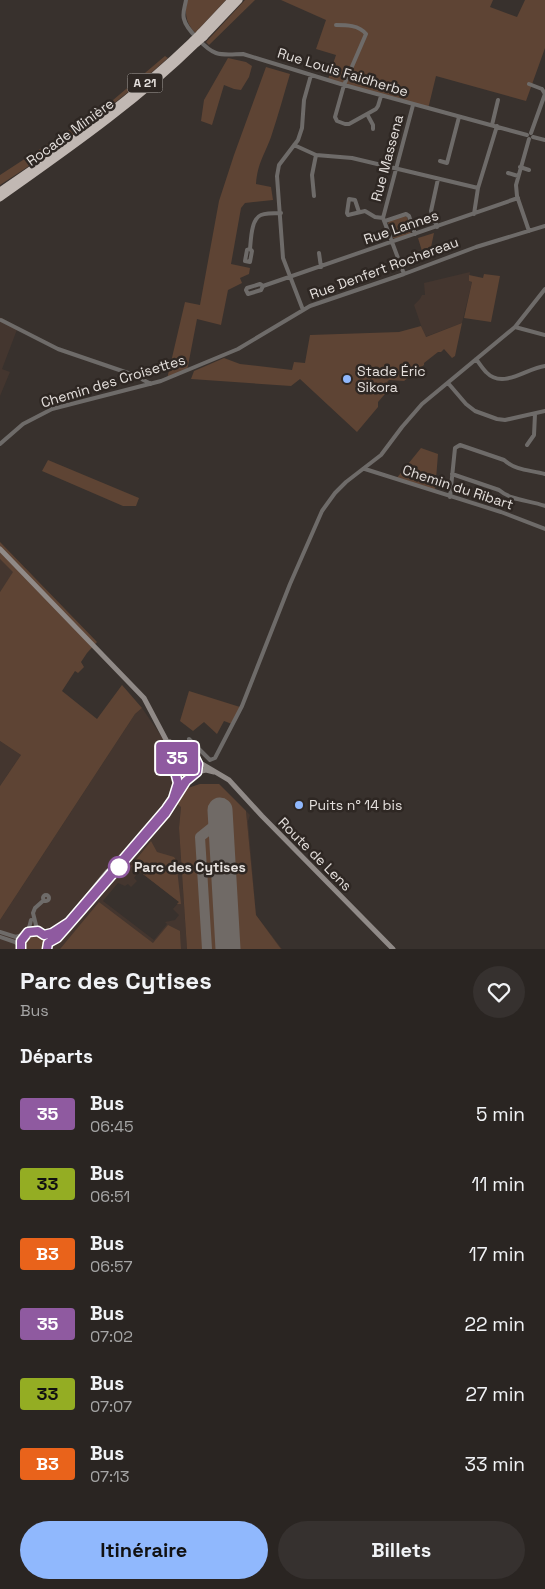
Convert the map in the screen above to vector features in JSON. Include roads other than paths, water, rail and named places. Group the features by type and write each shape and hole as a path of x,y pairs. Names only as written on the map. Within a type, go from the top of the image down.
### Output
{"highway":[{"name":"Rocade Minière","path":"202,35 231,0"},
{"name":"Rocade Minière","path":"0,191 113,110 202,35 239,0"},
{"name":"Rocade Minière","path":"0,198 101,127 150,87 195,41"}],"main road":[{"path":"0,549 147,702 173,753 178,783 175,792 158,817 118,863 107,872 63,926 52,933 42,934 34,931 27,933 21,941 21,948"},
{"path":"166,738 184,754 196,759 197,772"},
{"path":"175,762 178,757 184,754"},
{"name":"Route de Lens","path":"196,759 222,774 393,949"},
{"path":"42,934 48,946 57,938 165,814 189,778 197,772 206,770 222,774"},
{"path":"177,774 183,778 189,778"}],"street":[{"name":"Rue Louis Faidherbe","path":"186,0 183,12 184,22 209,49 220,54 244,54 381,96 545,140"},
{"path":"336,26 355,27 363,30 366,34 344,85 335,118 337,121 349,124 378,106 381,96"},
{"path":"303,310 283,258 277,176 279,165 298,140 302,128 304,100 311,75"},
{"path":"529,84 544,88 545,94 520,167 516,186 529,231"},
{"path":"492,125 498,100"},
{"name":"Rue Massena","path":"404,274 384,219 413,105"},
{"path":"367,114 373,129"},
{"path":"440,162 447,163 459,117"},
{"path":"474,214 478,188 497,126"},
{"path":"294,146 316,156 345,157 478,188"},
{"path":"314,196 312,175 316,156"},
{"path":"520,167 529,170"},
{"path":"508,173 518,176"},
{"path":"437,226 431,212 438,179"},
{"name":"Rue Lannes","path":"263,286 518,198"},
{"path":"359,212 355,200 349,199 347,214 350,216 365,211 375,217 384,219 406,214 409,216 415,234"},
{"path":"250,249 257,217 262,214 281,213"},
{"name":"Rue Denfert Rochereau","path":"238,349 303,310 320,302 404,274 476,246 545,226"},
{"path":"319,253 321,267"},
{"path":"189,739 210,760 214,760 258,669 290,584 322,511 335,494 346,482 364,469 388,447 418,409 515,327 545,289"},
{"path":"1,320 58,349 134,375 151,384"},
{"path":"515,327 545,335"},
{"name":"Chemin des Croisettes","path":"0,444 23,424 52,409 151,384 188,371 238,349"},
{"path":"476,359 486,372 498,379 506,380 545,366"},
{"path":"448,383 466,404 475,411 497,419 506,420 545,411"},
{"path":"527,445 534,435 534,414"},
{"path":"450,497 455,448 460,445 504,460 509,465 526,471 536,471 545,474"},
{"name":"Chemin du Ribart","path":"364,469 501,512 545,529"},
{"path":"452,474 499,490 504,494 524,501 531,501 545,506"},
{"path":"196,759 200,750"},
{"path":"42,934 38,929 33,913 35,908 44,900"},
{"path":"0,932 16,937 27,933 31,920"},
{"path":"0,937 15,942 21,948"}],"place":[{"name":"Stade Éric Sikora","path":"347,379"},
{"name":"Puits n° 14 bis","path":"299,805"},
{"name":"Parc des Cytises","path":"119,867"}]}
